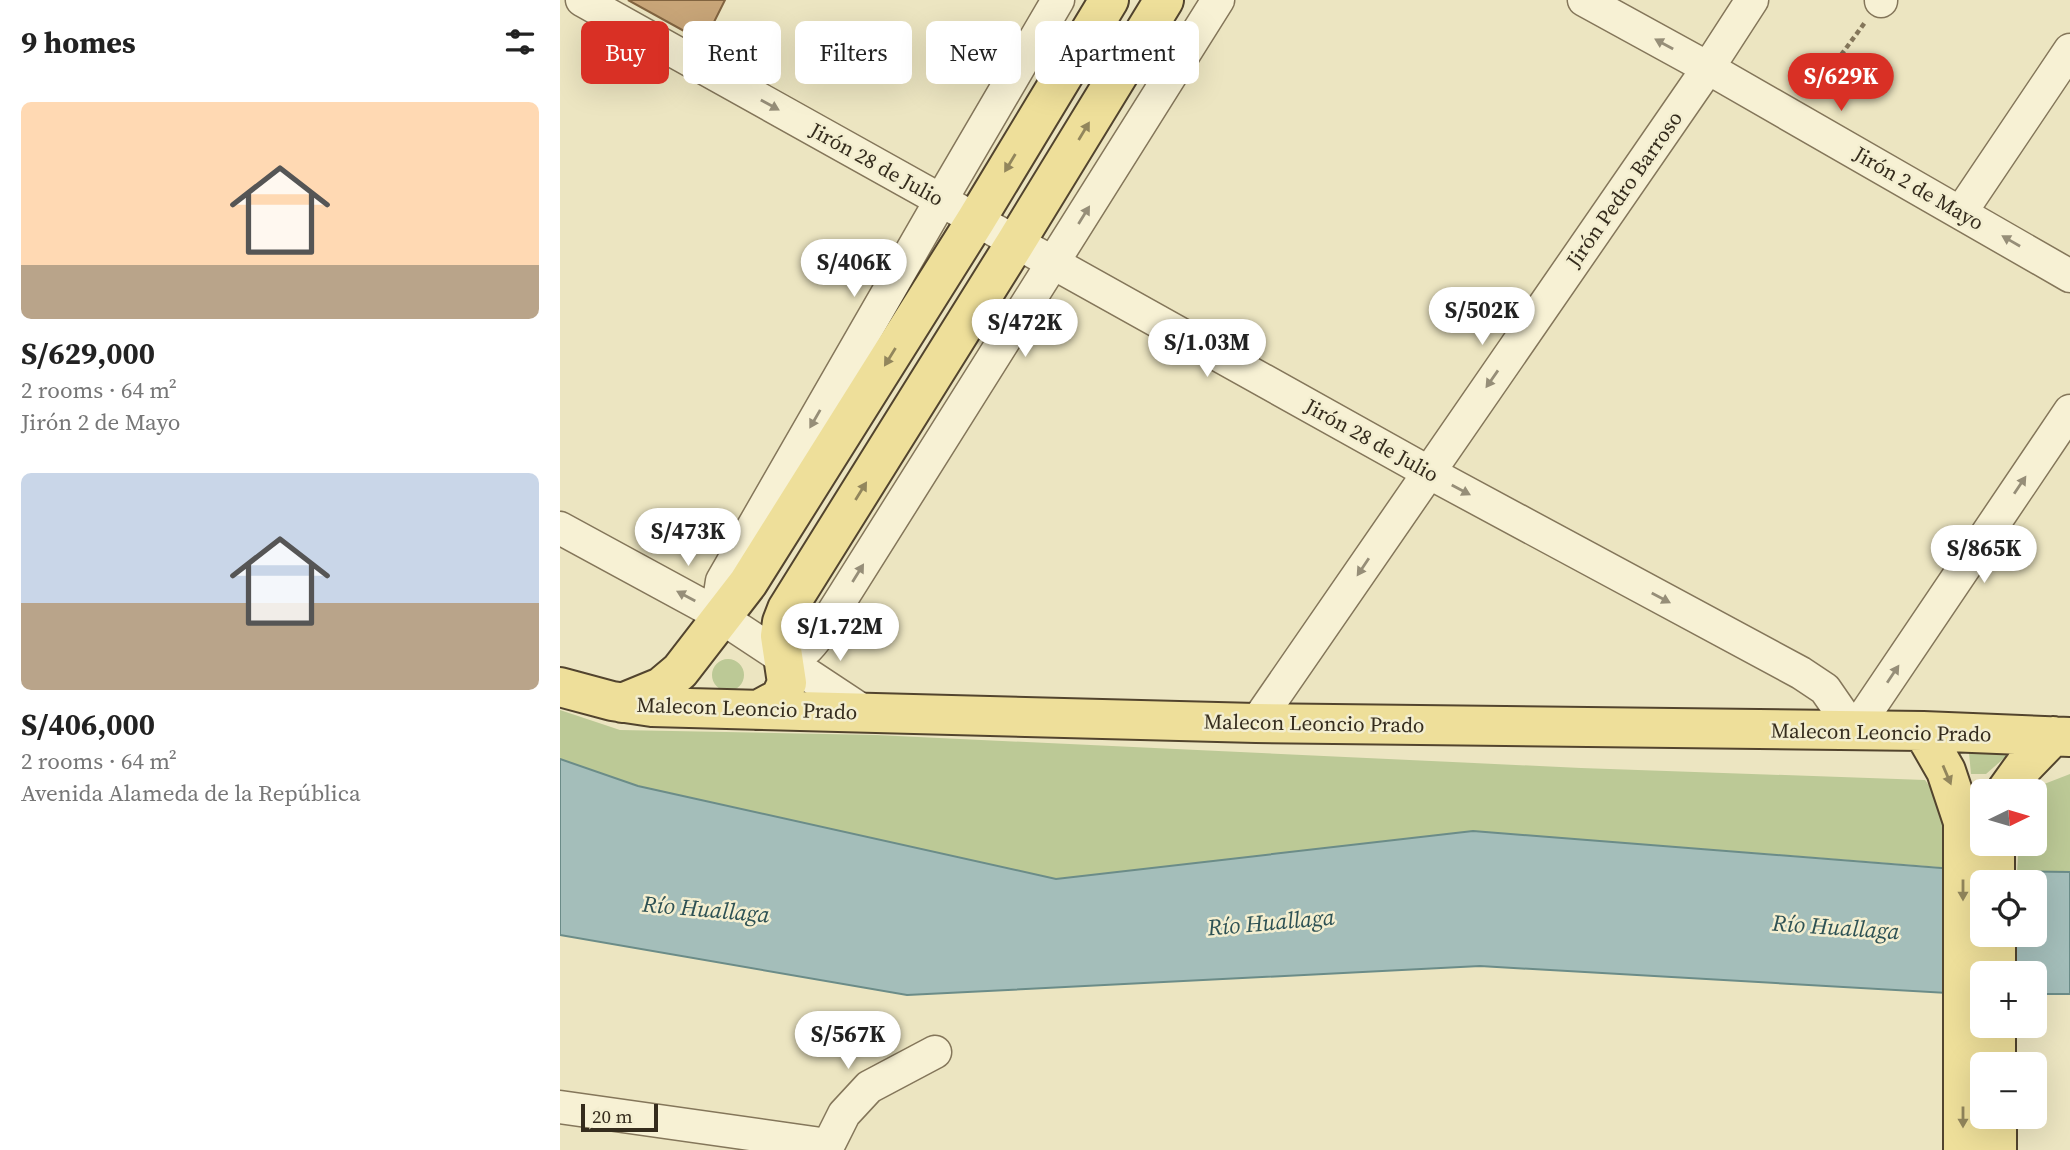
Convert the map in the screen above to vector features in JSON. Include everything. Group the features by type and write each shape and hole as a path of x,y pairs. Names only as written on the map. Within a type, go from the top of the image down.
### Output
{"main road":[{"path":"622,703 661,687 680,671 748,583 976,220 1109,0"},
{"path":"758,710 780,698 787,683 780,636 787,609 1164,0"},
{"name":"Malecon Leoncio Prado","path":"560,687 622,703 652,707 1256,723 1923,731 2062,736"},
{"path":"1923,731 1946,771 1963,822 1963,1150"},
{"path":"2015,779 2024,766 2062,736"},
{"path":"1997,1129 1997,1150"}],"street":[{"name":"Jirón 28 de Julio","path":"582,0 1427,472 1801,673 1825,689 1854,731"},
{"path":"722,617 722,581 1058,0"},
{"path":"785,659 809,649 1218,0"},
{"name":"Jirón 2 de Mayo","path":"1584,0 1708,68 2070,276"},
{"name":"Jirón Pedro Barroso","path":"1256,723 1708,68 1752,0"},
{"path":"1961,212 2070,50"},
{"path":"1854,731 2070,411"},
{"path":"560,528 722,617 866,713"},
{"path":"560,1107 827,1147 844,1114 869,1087 935,1052"}],"path":[{"path":"1796,118 1881,0"}],"green space":[{"path":"728,659 740,663 744,675 740,687 728,691 716,687 712,675 716,663"},
{"path":"560,710 620,730 876,735 1581,768 1925,780 1949,814 1952,868 1473,831 1056,879 638,786 560,759"},
{"path":"1969,753 2010,753 1986,774 1971,774"},
{"path":"2070,774 2070,872 2017,870 2018,856 2048,856 2048,782"}],"water":[{"name":"Río Huallaga","path":"560,759 638,786 1056,879 1473,831 1970,870 1970,947 2047,947 2047,872 2070,872 2070,994 2047,994 2047,961 1970,961 1970,994 1480,966 907,995 560,935"}],"building":[{"path":"628,0 725,0 714,21 683,21 683,30"}]}
